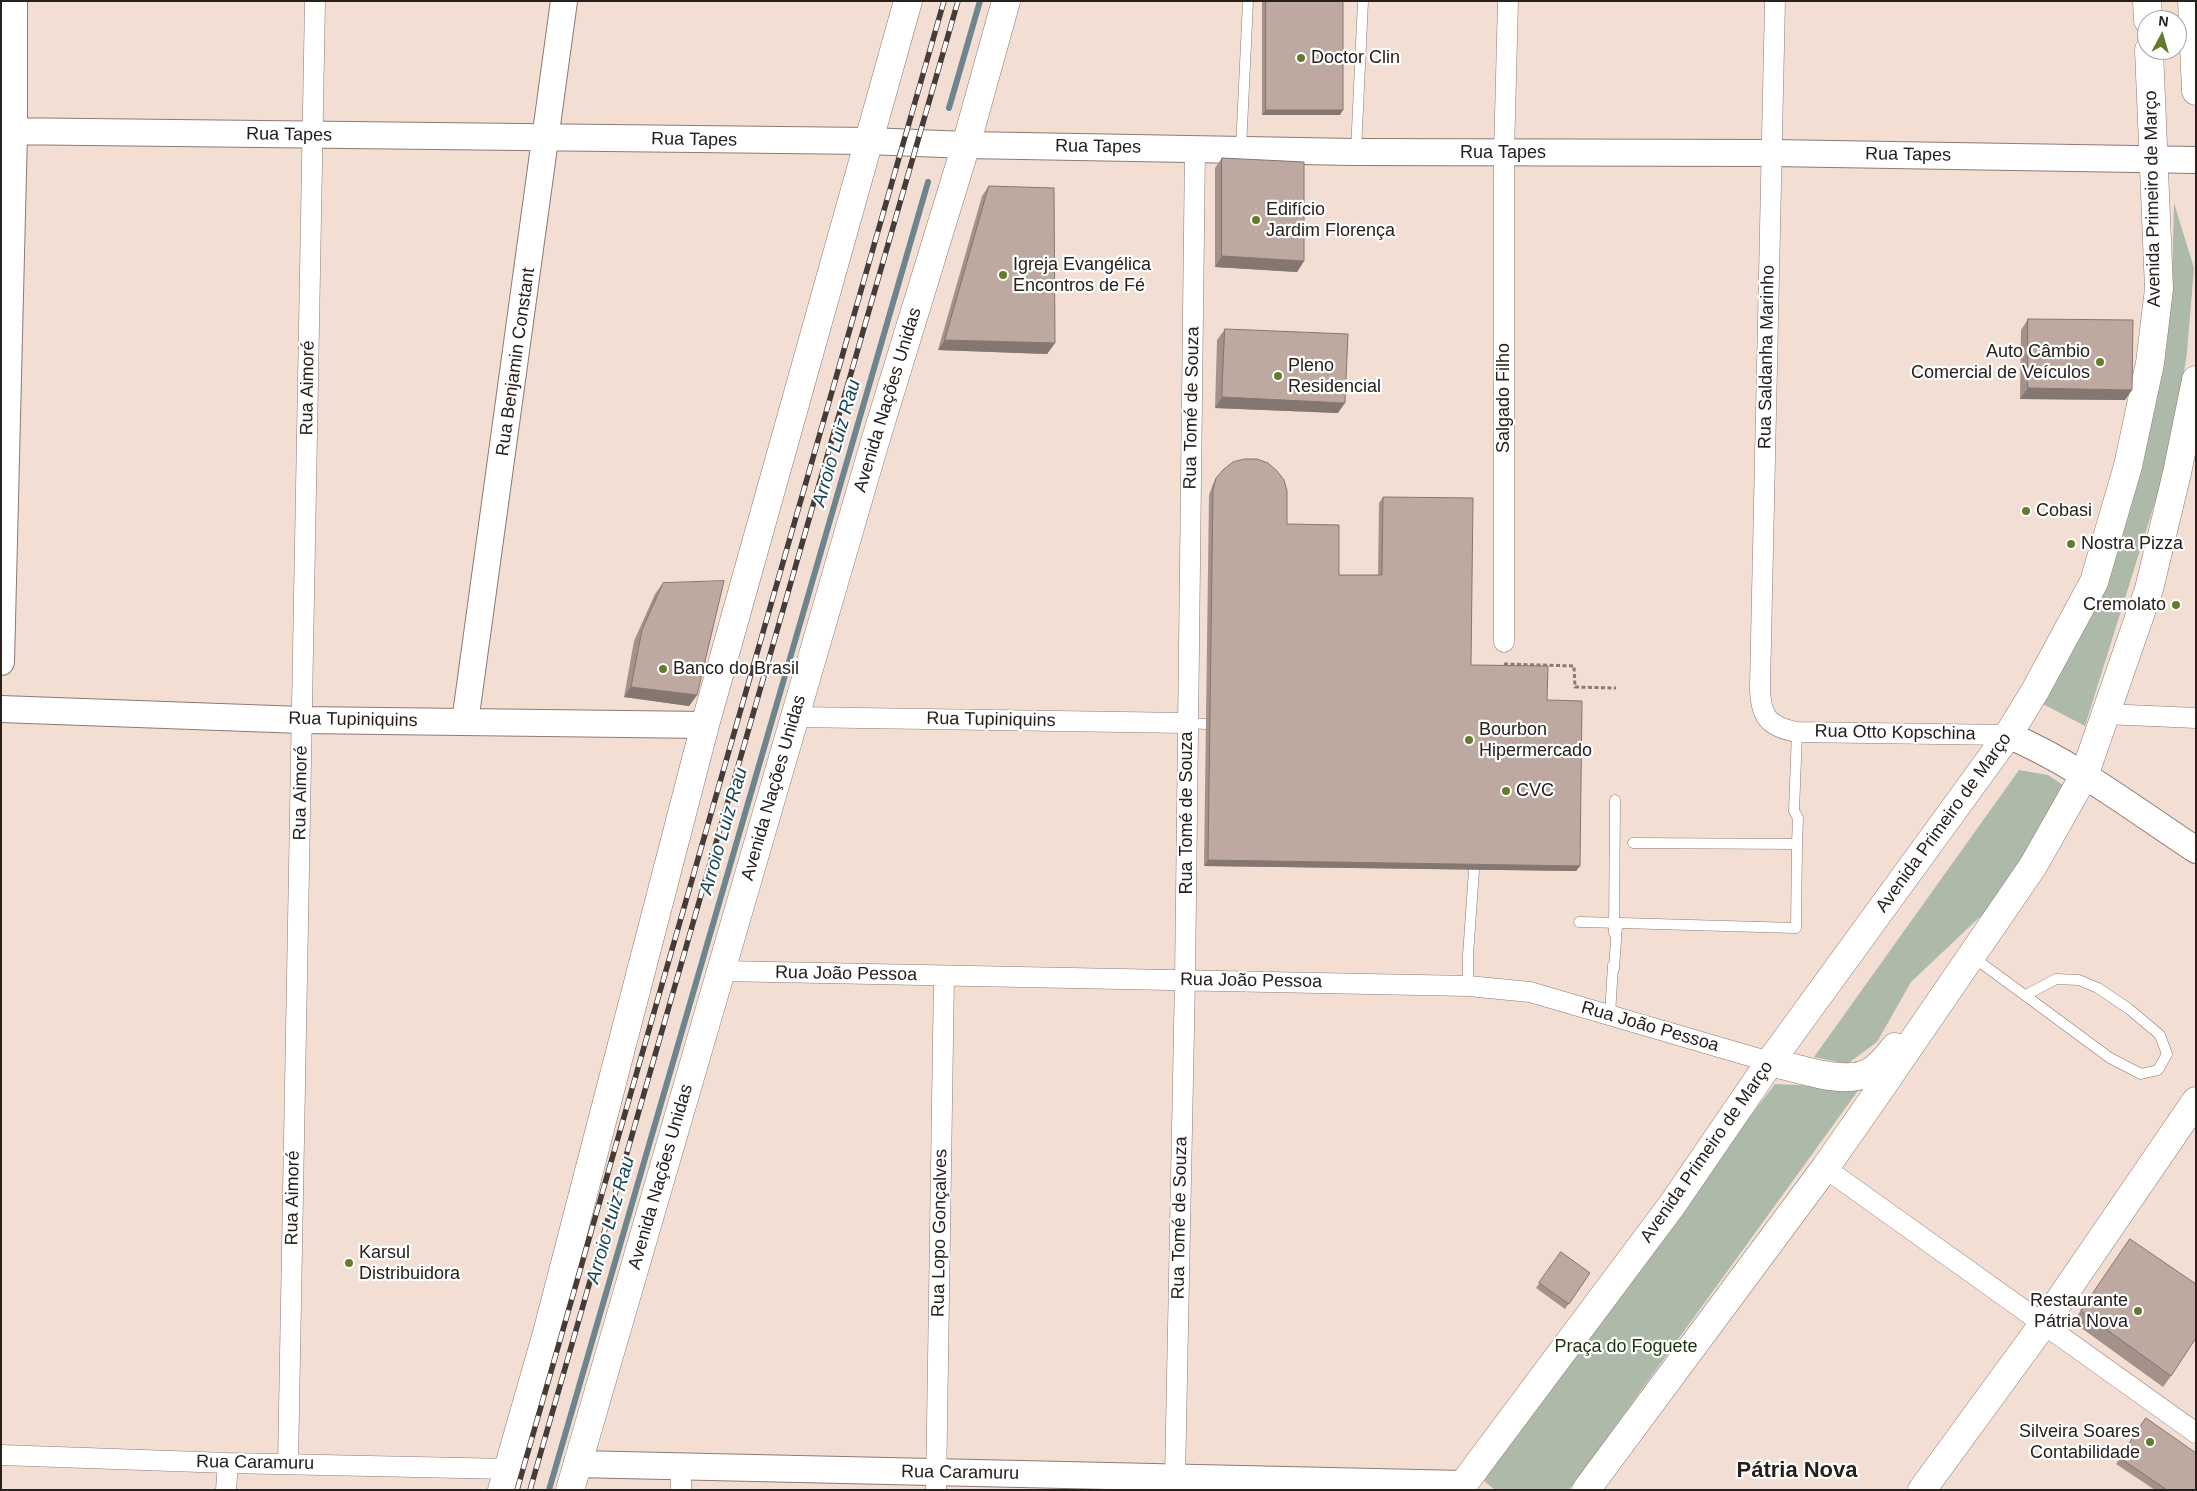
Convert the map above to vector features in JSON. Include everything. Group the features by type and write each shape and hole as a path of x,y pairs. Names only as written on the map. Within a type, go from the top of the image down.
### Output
{"main road":[{"path":"505,1479 547,1333 705,725 908,1"},
{"name":"Avenida Nações Unidas","path":"573,1477 874,445 966,145 1006,1"},
{"path":"2192,1 2196,92"},
{"name":"Avenida Primeiro de Março","path":"1464,1488 1672,1205 1770,1062 2008,735 2094,582 2128,466 2150,363 2159,288 2149,60"},
{"path":"1586,1490 1825,1168 2033,866 2084,776 2149,589 2177,473 2196,380"},
{"path":"1770,1062 1839,1078 1855,1077 1870,1072 1884,1060 1970,960"},
{"path":"1922,1490 2044,1323 2196,1101"}],"street":[{"path":"1,662 8,132 14,1"},
{"name":"Rua Aimoré","path":"288,1464 315,1"},
{"name":"Rua Benjamin Constant","path":"465,722 547,138 564,1"},
{"name":"Salgado Filho","path":"1504,642 1504,154 1508,1"},
{"name":"Rua Saldanha Marinho","path":"1763,713 1760,694 1775,1"},
{"name":"Rua Tapes","path":"8,132 868,141 966,145 1504,154 1771,153 2196,160"},
{"name":"Rua Tomé de Souza","path":"1175,1478 1185,979 1196,724 1195,148"},
{"name":"Rua Tupiniquins","path":"1,709 302,720 705,725"},
{"name":"Rua Otto Kopschina","path":"1763,713 1779,729 1798,732 2008,735 2058,758 2196,850"},
{"path":"2105,714 2196,718"},
{"name":"Rua Tupiniquins","path":"795,717 1196,724"},
{"name":"Rua João Pessoa","path":"722,971 1468,986 1530,992 1770,1062"},
{"name":"Rua Lopo Gonçalves","path":"936,1481 944,976"},
{"path":"1825,1168 2196,1433"},
{"name":"Rua Caramuru","path":"1,1455 288,1464 505,1479"},
{"path":"226,1490 228,1463"},
{"name":"Rua Caramuru","path":"573,1477 936,1481 1175,1478 1464,1488"}],"lane":[{"path":"1241,150 1248,1"},
{"path":"1356,152 1363,1"},
{"path":"1579,922 1796,928 1798,818 1794,811 1798,732"},
{"path":"1610,1016 1618,923 1615,883 1615,800"},
{"path":"1633,843 1797,844"},
{"path":"1468,986 1468,955 1474,870"},
{"path":"1970,960 2026,995 2110,1058 2141,1074 2158,1070 2167,1054 2160,1035 2130,1009 2098,988 2079,980 2056,978 2026,995"}],"path":[{"path":"1504,642 1504,664 1574,666 1575,687 1616,688"}],"green space":[{"path":"2174,203 2194,268 2187,353 2172,448 2085,726 2041,703 2108,570 2172,283"},
{"path":"2019,770 2048,775 2069,789 2001,897 1911,982 1877,1042 1847,1064 1814,1057"},
{"name":"Praça do Foguete","path":"1775,1084 1860,1088 1569,1490 1495,1490 1483,1480 1675,1214"}],"building":[{"name":"Doctor Clin","path":"1266,1 1343,1 1343,110 1266,110"},
{"name":"Edifício Jardim Florença","path":"1222,158 1304,162 1304,261 1222,256"},
{"name":"Igreja Evangélica Encontros de Fé","path":"989,186 1054,188 1055,343 945,340"},
{"path":"2028,319 2133,320 2132,390 2028,388"},
{"name":"Pleno Residencial","path":"1225,329 1348,334 1345,403 1222,397"},
{"path":"1257,459 1268,463 1284,480 1287,491 1287,524 1339,525 1339,575 1382,575 1383,497 1473,498 1471,665 1548,666 1547,700 1582,701 1580,866 1208,860 1213,490 1216,478 1224,469 1233,462"},
{"name":"Banco do Brasil","path":"724,581 697,695 631,687 642,630 663,583"},
{"name":"Restaurante Pátria Nova","path":"2130,1239 2196,1284 2196,1338 2171,1376 2081,1311"},
{"path":"1561,1252 1590,1273 1569,1304 1539,1283"},
{"name":"Silveira Soares Contabilidade","path":"2146,1418 2196,1453 2196,1490 2167,1490 2120,1458"}],"waterway":[{"name":"Arroio Luiz Rau","path":"949,108 980,1"},
{"name":"Arroio Luiz Rau","path":"549,1490 928,182"}],"railway":[{"path":"517,1490 944,1"},
{"path":"530,1490 958,1"}],"place":[{"name":"Doctor Clin","path":"1301,58"},
{"name":"Edifício Jardim Florença","path":"1256,220"},
{"name":"Igreja Evangélica Encontros de Fé","path":"1003,275"},
{"name":"Auto Câmbio Comercial de Veículos","path":"2100,362"},
{"name":"Pleno Residencial","path":"1278,376"},
{"name":"Cobasi","path":"2026,511"},
{"name":"Nostra Pizza","path":"2071,544"},
{"name":"Cremolato","path":"2176,605"},
{"name":"Banco do Brasil","path":"663,669"},
{"name":"Bourbon Hipermercado","path":"1469,740"},
{"name":"CVC","path":"1506,791"},
{"name":"Karsul Distribuidora","path":"349,1263"},
{"name":"Restaurante Pátria Nova","path":"2138,1311"},
{"name":"Silveira Soares Contabilidade","path":"2150,1442"}],"district":[{"name":"Pátria Nova","path":"1797,1471"}]}
